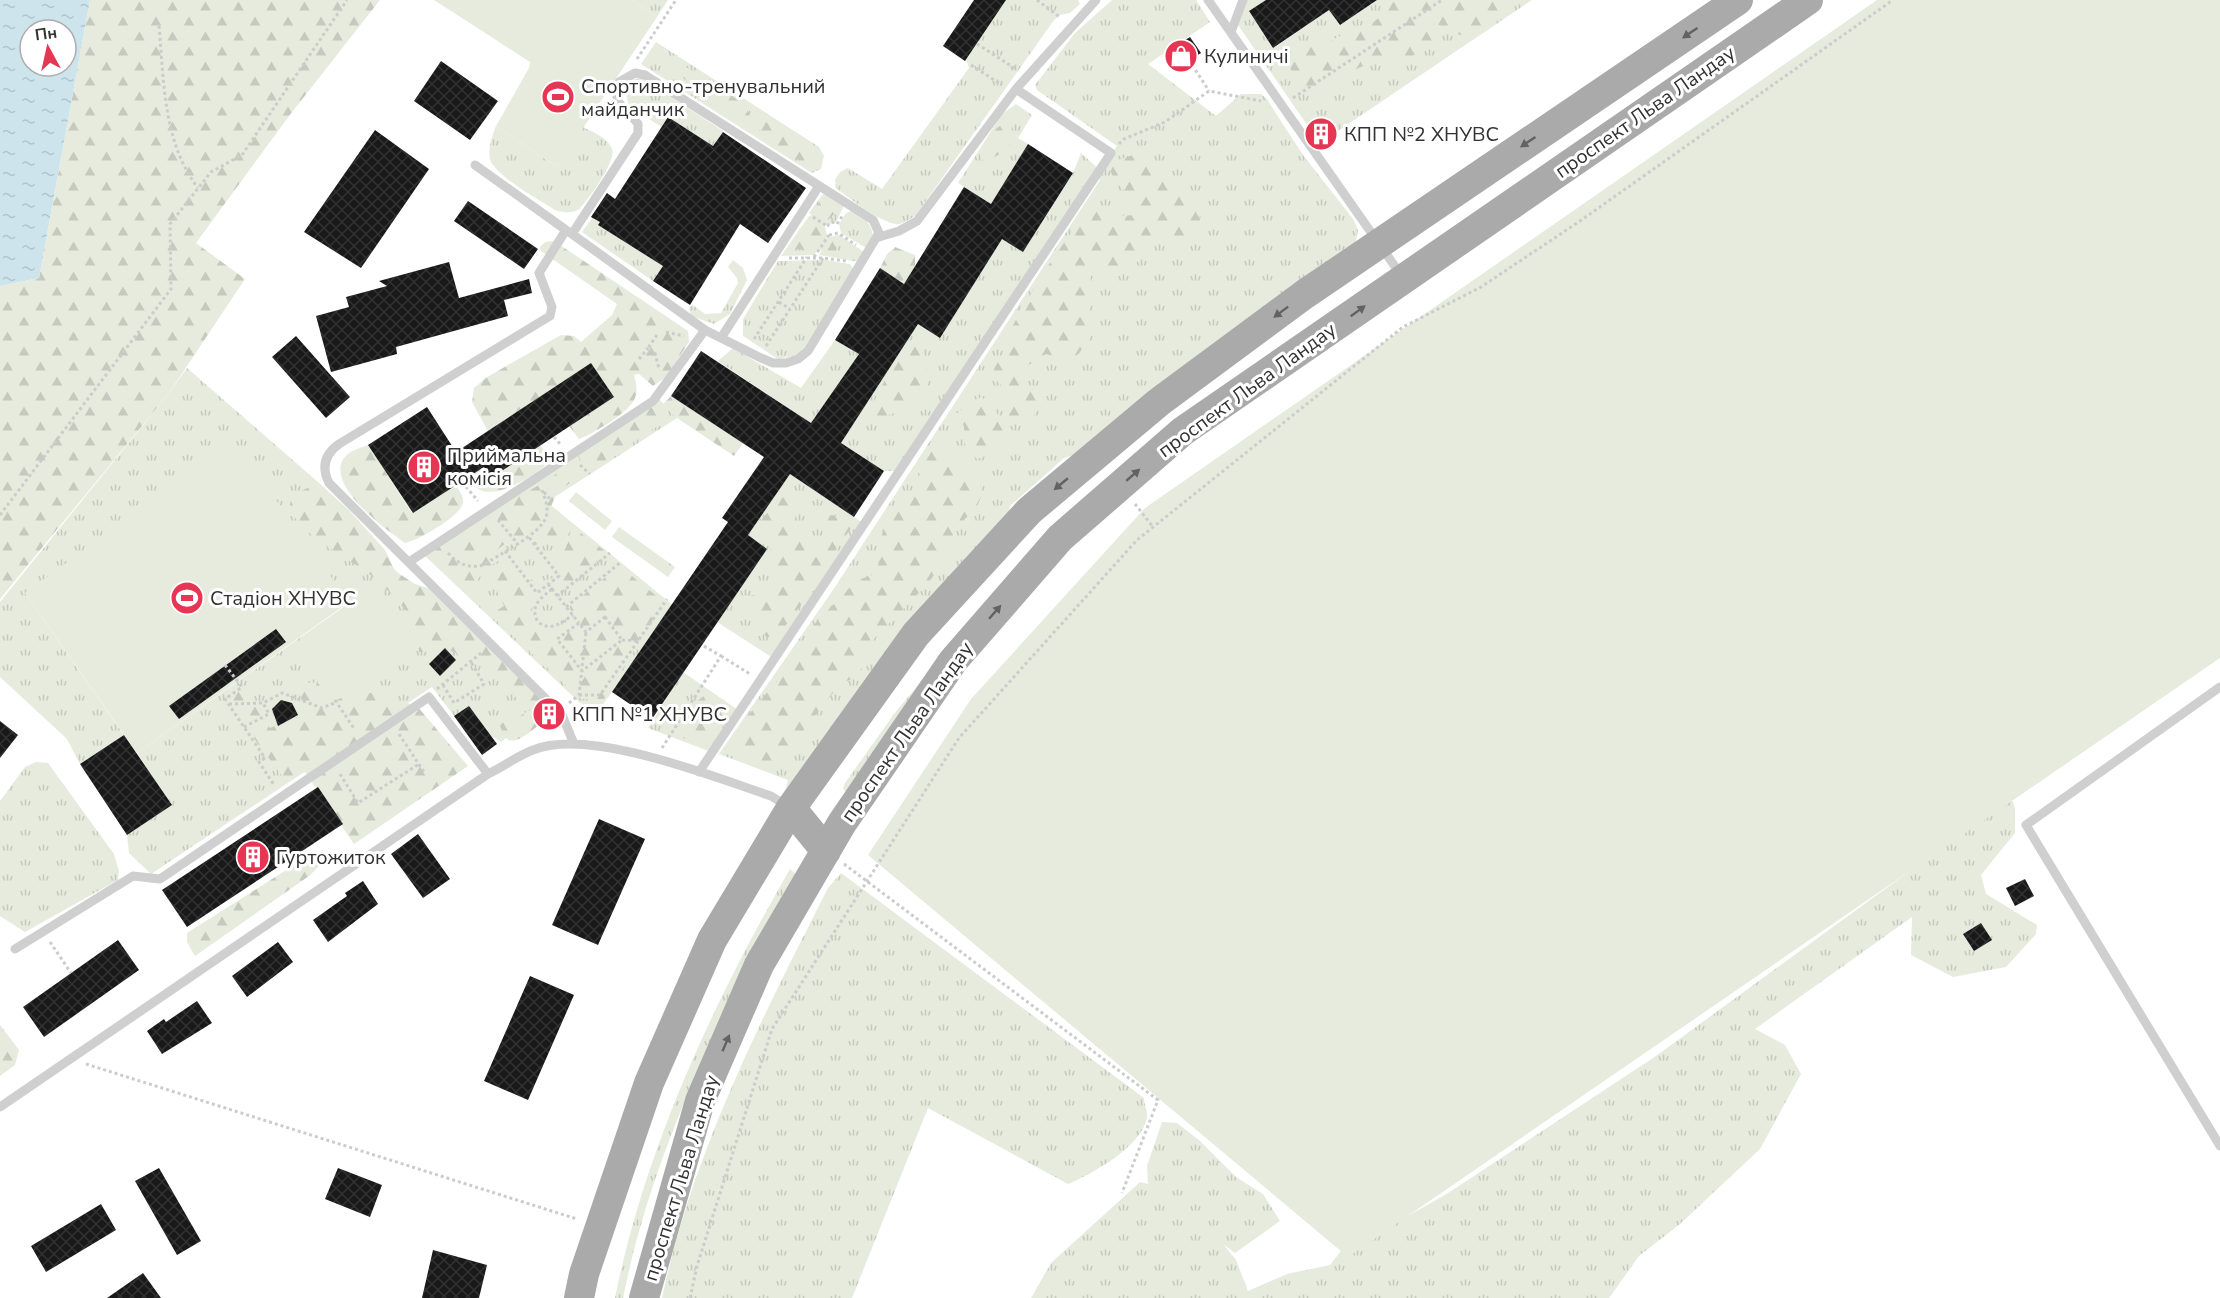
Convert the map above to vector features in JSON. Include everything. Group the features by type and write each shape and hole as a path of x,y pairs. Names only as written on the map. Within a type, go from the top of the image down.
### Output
{"main road":[{"name":"проспект Льва Ландау","path":"579,1298 584,1274 649,1083 712,940 791,808 916,634 1029,511 1159,402 1377,244 1738,0"},
{"name":"проспект Льва Ландау","path":"644,1298 700,1101 759,965 826,850 953,661 1060,538 1183,431 1808,0"},
{"path":"791,808 826,850"}],"lane":[{"path":"879,237 899,231 917,221 1014,91 1096,0"},
{"path":"1208,0 1377,244 1404,278"},
{"path":"1231,32 1243,0"},
{"path":"475,165 569,232 705,330 773,363 786,363 798,359 808,351 879,237 878,228 873,220 645,75 635,73 626,76 620,82 616,96 619,105 638,124 638,133 569,232 539,273 552,308 550,316 339,444 328,454 324,469 329,483 558,711 574,744"},
{"path":"699,772 1111,153 1014,91"},
{"path":"721,338 819,186"},
{"path":"409,562 652,401 705,330"},
{"path":"2220,687 2026,825 2220,1146"},
{"path":"15,950 133,876 159,879 429,697 489,774"},
{"path":"0,1107 489,774 534,750 574,744 656,757 771,796 791,808"}],"path":[{"path":"0,515 171,289 170,224 212,172 242,154 347,0"},
{"path":"626,76 676,0"},
{"path":"1037,0 1072,26"},
{"path":"1111,153 1124,139 1165,122 1209,91 1282,105 1442,0"},
{"path":"690,1298 697,1266 772,1029 959,738 1049,635 1137,540 1403,327 1481,287 1580,221 1893,0"},
{"path":"159,26 166,114 183,168 198,188"},
{"path":"977,44 1027,76"},
{"path":"1189,60 1209,91"},
{"path":"971,64 1014,91"},
{"path":"829,235 826,228 832,222 839,227 838,233"},
{"path":"814,257 829,235 838,233 869,253"},
{"path":"772,259 814,257 862,264"},
{"path":"746,351 807,258"},
{"path":"759,357 823,258"},
{"path":"778,302 790,309"},
{"path":"639,359 657,335"},
{"path":"648,348 655,353 664,386"},
{"path":"536,479 550,499"},
{"path":"462,482 517,543"},
{"path":"439,542 452,558 472,568 483,565 539,528 546,518 547,506 543,490"},
{"path":"1134,503 1153,527"},
{"path":"505,551 537,593 559,576 528,536"},
{"path":"558,596 610,553"},
{"path":"566,607 621,562"},
{"path":"548,585 586,632 579,695"},
{"path":"552,589 537,600 535,606 538,622 544,626 556,627 573,615"},
{"path":"558,711 579,695 600,695 667,598"},
{"path":"586,632 605,617 622,639"},
{"path":"579,623 557,639 582,670"},
{"path":"582,670 622,639 638,641"},
{"path":"429,697 492,645"},
{"path":"702,645 759,679"},
{"path":"656,757 721,656"},
{"path":"443,685 454,703 484,684 471,662"},
{"path":"225,665 242,687 225,699 265,758 259,762 282,796"},
{"path":"229,704 263,703 282,693 322,708 336,701 363,742"},
{"path":"244,727 269,714 263,703"},
{"path":"392,722 424,772"},
{"path":"333,762 358,803 419,764"},
{"path":"826,850 1158,1100 1122,1193"},
{"path":"43,932 71,973"},
{"path":"70,1059 600,1226"}],"green space":[{"path":"90,0 380,0 289,116 196,243 245,279 169,393 0,599 0,286 39,278 76,78 78,78 78,65"},
{"name":"Спортивно-тренувальний майданчик","path":"434,0 631,0 657,17 557,167 496,126 529,68 530,62"},
{"path":"631,0 668,0 657,17"},
{"path":"1006,0 1078,0 1080,4 1070,13 1060,15 1054,20 916,215 899,224 892,223 866,210 836,188 835,180 840,172 848,168 882,189 969,68 966,60"},
{"path":"1112,0 1196,0 1210,22 1148,64 1216,116 1241,94 1261,94 1266,98 1303,155 1353,219 1358,230 1355,246 1089,451 1064,458 1010,506 1008,525 785,792 788,780 719,754 833,590 1100,180 1096,176 895,471 884,471 841,443 918,324 1002,239 1023,252 1073,173 1081,153 1100,170 1117,146 1037,90 1035,85 1075,33"},
{"path":"1247,0 1266,0 1249,12 1274,48 1329,10 1340,25 1377,0 1532,0 1332,135 1325,124 1312,132 1238,25"},
{"path":"1394,0 1464,0 1470,4 1487,0 1521,0 1466,36 1452,33 1434,22 1432,43 1416,55 1367,64 1342,76 1323,93 1308,93 1289,67 1295,55 1306,48 1324,47 1336,38 1369,25 1378,19"},
{"path":"1877,0 2220,0 2220,658 1348,1257 868,855 971,699 1145,508"},
{"path":"656,42 819,147 824,156 821,169 812,173 641,64"},
{"path":"686,67 746,105 749,114 744,119 702,94 683,78"},
{"path":"642,78 723,131 713,146 662,127 629,107 625,90 634,79"},
{"path":"1016,104 1032,115 1018,138 1028,144 991,204 958,183 1002,114"},
{"path":"762,121 788,131 805,142 812,148 819,163 803,161 783,152 760,131 757,124"},
{"path":"1005,122 1012,125 1009,148 985,163 980,156 996,129"},
{"path":"496,126 557,167 583,127 600,136 610,145 612,154 610,162 589,198 577,211 557,211 519,188 493,165 490,150"},
{"path":"1142,152 1150,161 1152,172 1177,182 1185,196 1199,203 1200,228 1193,236 1161,236 1148,254 1132,264 1114,268 1091,268 1089,320 1094,332 1076,356 1066,358 1046,354 1024,368 1021,381 1037,399 1034,415 1029,421 1014,423 1003,411 1004,388 994,378 994,369 1009,342 1012,327 1043,273 1089,207 1095,203 1110,216 1144,215 1113,177 1109,167 1112,162"},
{"path":"823,194 827,194 844,206 836,222 827,225 809,213"},
{"path":"822,198 829,198 835,204 836,212 826,222 824,231 825,235 838,240 836,251 793,249 790,246"},
{"path":"853,210 870,226 873,237 868,249 841,233 839,224 846,213"},
{"path":"809,216 825,226 827,236 814,255 781,256"},
{"path":"593,217 663,266 653,281 582,232"},
{"path":"839,235 864,252 859,262 819,255 829,237"},
{"path":"554,241 688,331 689,342 666,377 653,386 639,374 634,375 635,398 626,410 610,422 579,439 569,426 488,431 472,402 474,388 487,377 561,335 574,336 581,342 612,315 617,304 541,251 540,247 545,242"},
{"path":"895,247 915,255 915,266 904,284 880,268 887,254"},
{"path":"733,260 743,268 747,280 730,314 714,324 691,316 689,308 693,305 705,314 721,313 738,283 737,278 728,267"},
{"path":"826,260 849,264 854,269 808,349 799,355 778,359 743,336 743,319 778,261"},
{"path":"919,339 929,378 926,395 895,413 872,420 866,415 895,362 910,345"},
{"path":"835,340 859,354 811,423 718,361 733,348 801,388"},
{"path":"187,368 319,483 394,569 533,702 531,717 501,742 491,736 469,706 454,716 432,687 151,874 129,853 127,835 172,805 137,753 349,603 25,593 124,735 80,764 67,739 0,677 0,602"},
{"path":"656,396 677,418 547,502 674,606 599,710 580,703 422,553"},
{"path":"671,396 743,443 734,456 677,418 663,404"},
{"path":"982,397 1014,432 999,451 977,459 965,447 964,426 954,415 974,400"},
{"path":"655,405 663,409 667,420 590,470 582,464 579,457 581,453"},
{"name":"Стадіон ХНУВС","path":"234,441 349,602 137,753 25,593"},
{"path":"939,444 970,470 979,482 981,490 981,497 975,509 956,529 951,549 944,561 925,586 870,643 863,656 861,675 840,684 799,736 788,760 775,768 749,761 738,755 728,746 756,705 789,668 787,656 807,646 807,632 856,581 877,573 883,528 917,489 919,463 932,446"},
{"path":"368,445 412,513 456,485 463,498 460,508 438,527 405,543 384,528 360,505 343,481 340,469 344,458"},
{"path":"540,445 552,460 528,478 498,491 488,492 477,488 460,459 473,451 491,478"},
{"path":"568,467 576,479 557,492 550,509 572,529 567,536 531,546 520,541 505,544 493,555 498,561 486,569 474,584 480,597 476,601 439,566 433,554 439,546 493,514 507,501"},
{"path":"790,474 863,523 773,658 717,622 767,549 748,535"},
{"path":"319,483 349,510 385,550 395,571 415,584 431,589 541,699 547,717 540,724 517,740 507,739 500,726 505,719 518,717 530,710 530,706 514,696 488,668 477,662 463,659 453,651 419,652 417,629 394,597 371,575 306,530 291,509 291,500 300,492"},
{"path":"797,490 805,499 796,513 794,526 802,535 821,539 829,515 851,517 856,522 831,555 824,575 785,626 767,638 741,604 749,596 758,595 778,604 774,580 766,570 771,551 769,540 754,529 777,501"},
{"path":"576,492 612,521 605,530 569,501"},
{"path":"619,527 675,567 668,577 612,537"},
{"path":"574,528 605,551 592,566 567,587 544,593 533,600 532,610 541,627 554,628 568,621 571,618 570,606 617,568 622,568 664,602 604,699 581,699 491,614 504,606 495,586 486,579 490,567 503,561 520,579 531,579 536,583 553,578"},
{"path":"380,589 417,640 332,702 295,650"},
{"path":"968,624 849,791 845,791 843,788 845,783 894,714"},
{"path":"683,672 738,710 711,752 648,728"},
{"path":"311,682 319,684 332,702 352,693 373,693 385,700 394,699 417,706 468,766 354,844 305,772 285,780 225,699 242,687 270,728 307,713 299,693 300,686"},
{"path":"706,694 727,713 720,731 715,736 713,746 699,745 679,736 688,712"},
{"path":"1993,752 2015,808 2015,833 1981,875 1986,894 2037,925 2036,934 2006,967 1953,977 1911,955 1912,917 1755,1029 1785,1045 1801,1074 1760,1149 1680,1224 1639,1256 1609,1298 1031,1298 1051,1263 1140,1182 1148,1184 1147,1166 1162,1122 1177,1123 1200,1141 1236,1177 1263,1194 1280,1221 1235,1253 1224,1245 1236,1260 1248,1291 1287,1274 1330,1265 1359,1228 1404,1218 1445,1195 1656,1056 1907,873"},
{"path":"36,762 48,763 114,854 119,871 118,880 25,932 0,916 0,801 25,767"},
{"path":"323,850 328,857 309,876 195,956 187,942 187,933 310,855"},
{"path":"790,869 796,874 694,1080 653,1185 623,1298 615,1298 628,1241 645,1186 685,1077 735,971"},
{"path":"841,873 1144,1098 1147,1115 1143,1128 1127,1148 1115,1158 1068,1184 928,1108 852,1298 662,1298 675,1244 710,1139 778,987 828,888"},
{"path":"0,1025 19,1050 15,1065 0,1076"}],"water":[{"path":"0,0 90,0 78,65 78,18 18,18 18,78 76,78 39,278 0,286"}],"building":[{"path":"974,0 1006,0 965,61 943,46"},
{"path":"1266,0 1377,0 1340,25 1329,10 1273,48 1249,11"},
{"name":"Кулиничі","path":"1190,37 1201,53 1175,69 1165,53"},
{"path":"441,61 498,101 470,140 414,101"},
{"path":"668,117 713,146 723,132 806,188 768,243 740,224 690,305 653,281 663,266 598,225 600,222 591,217 607,193 615,199"},
{"path":"375,130 429,169 361,268 304,232"},
{"path":"1028,144 1073,173 1023,252 1002,239 940,338 918,324 841,443 884,471 854,517 790,474 748,535 767,549 652,719 612,692 728,522 722,518 764,457 671,396 701,351 811,423 859,354 835,340 880,268 904,284 964,187 991,204"},
{"path":"468,201 538,249 524,269 454,221"},
{"path":"449,262 459,298 529,279 532,293 504,300 508,316 396,347 397,354 331,372 316,316 349,307 346,297 387,286 379,281"},
{"path":"296,336 350,397 326,418 272,357"},
{"path":"591,363 614,397 491,478 484,467 413,513 368,445 427,407 456,452"},
{"path":"276,629 286,642 179,719 169,706"},
{"path":"445,648 456,660 440,676 429,664"},
{"path":"281,700 292,703 298,715 278,726 272,709"},
{"path":"469,706 497,744 482,755 454,716"},
{"path":"0,721 18,735 0,758"},
{"path":"124,735 172,805 127,835 80,764"},
{"name":"Гуртожиток","path":"318,787 343,824 187,927 162,890"},
{"path":"599,819 645,839 598,945 552,925"},
{"path":"418,834 450,879 423,898 391,854"},
{"path":"2025,879 2034,896 2015,906 2006,888"},
{"path":"363,881 378,904 328,942 313,920 347,896 345,893"},
{"path":"1981,923 1992,940 1974,951 1963,934"},
{"path":"118,940 139,970 44,1037 23,1007"},
{"path":"278,942 293,962 247,997 232,976"},
{"path":"530,976 574,995 528,1100 484,1081"},
{"path":"197,1001 212,1023 162,1054 147,1031 164,1019 166,1022"},
{"path":"159,1168 201,1241 177,1255 135,1181"},
{"path":"338,1168 382,1185 370,1217 325,1199"},
{"path":"101,1204 116,1230 46,1272 31,1246"},
{"path":"433,1250 487,1265 479,1298 422,1298"},
{"path":"143,1273 161,1298 107,1298"}],"place":[{"name":"Кулиничі","path":"1181,56"},
{"name":"Спортивно-тренувальний майданчик","path":"558,97"},
{"name":"КПП №2 ХНУВС","path":"1321,134"},
{"name":"Приймальна комісія","path":"424,467"},
{"name":"Стадіон ХНУВС","path":"187,598"},
{"name":"КПП №1 ХНУВС","path":"549,714"},
{"name":"Гуртожиток","path":"253,857"}]}
